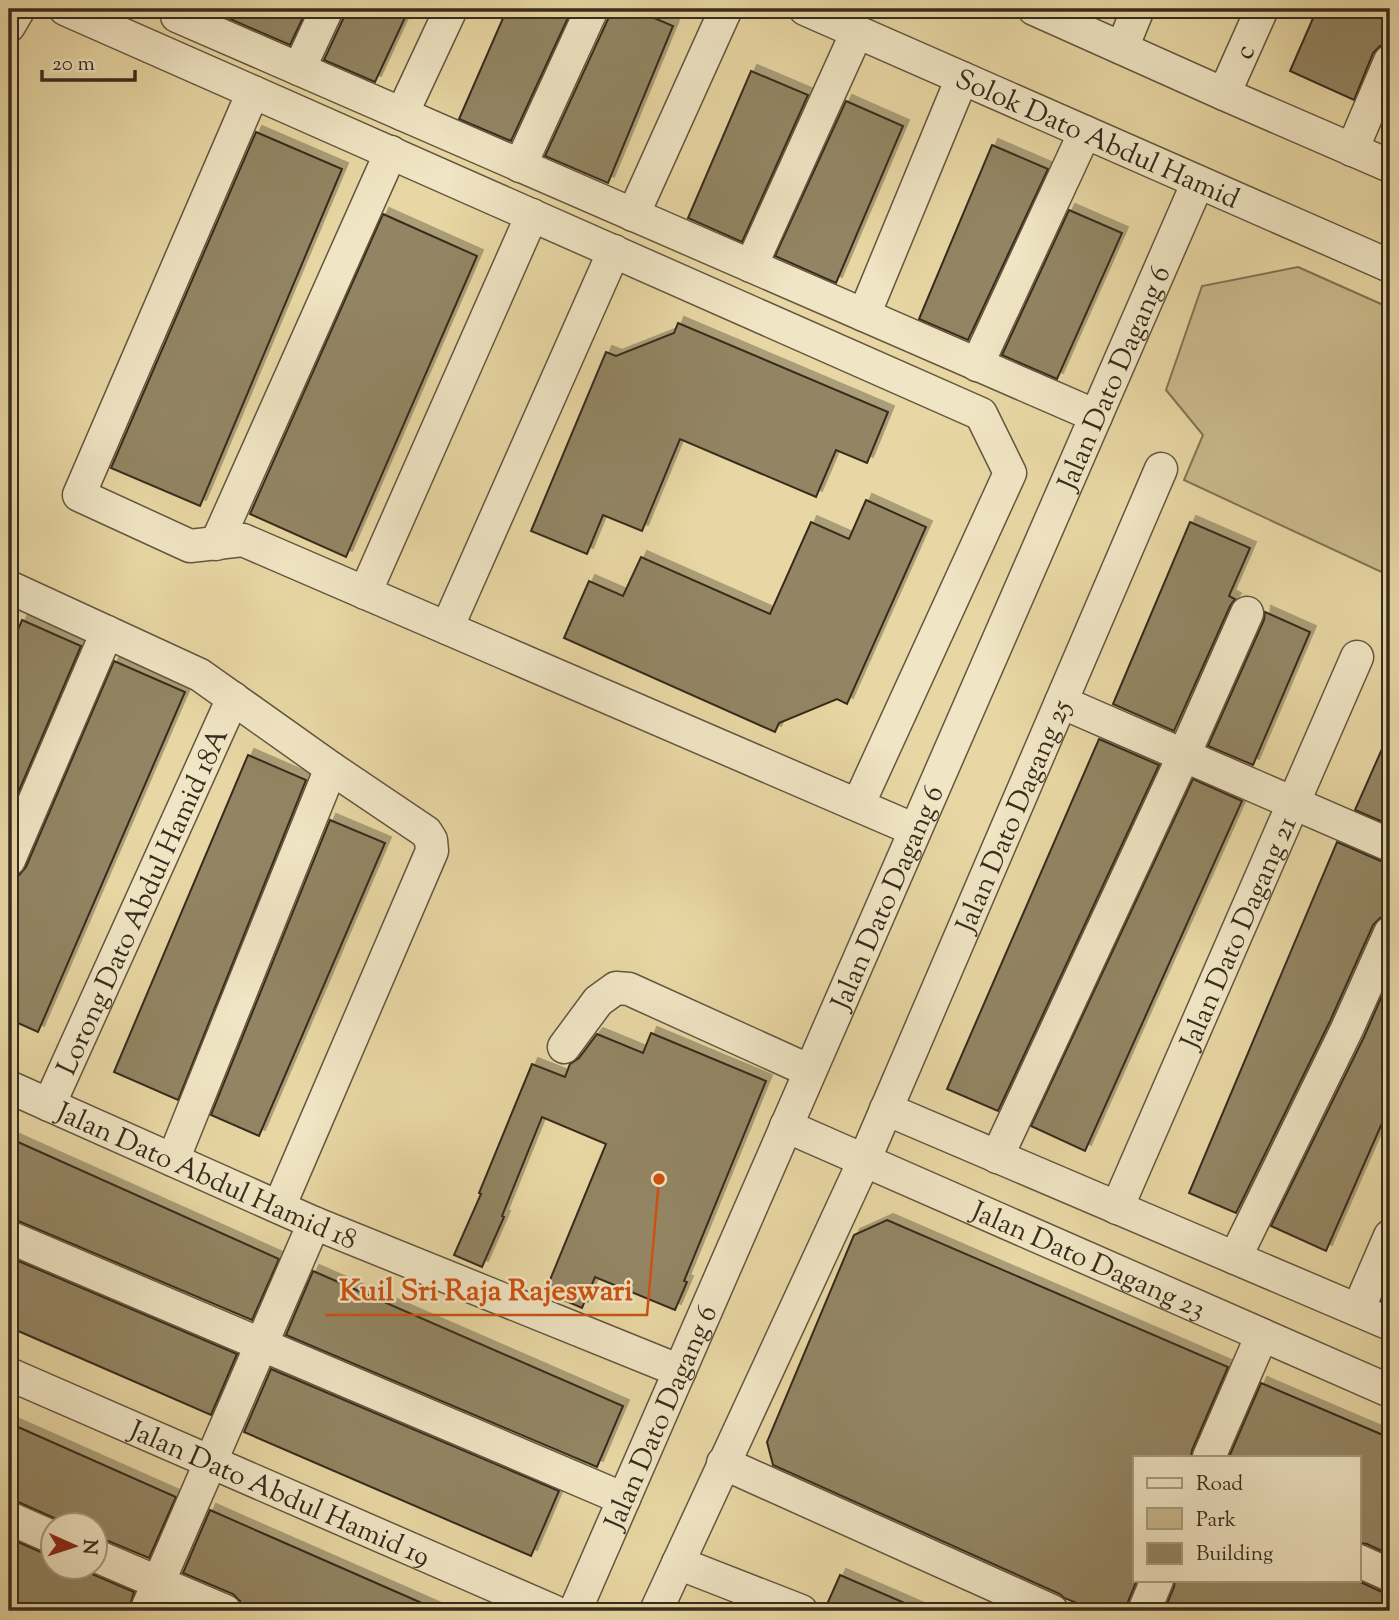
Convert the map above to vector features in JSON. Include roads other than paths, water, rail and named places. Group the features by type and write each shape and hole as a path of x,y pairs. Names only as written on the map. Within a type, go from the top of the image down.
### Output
{"street":[{"path":"9,26 19,9"},
{"path":"65,9 981,414 1010,473 858,805"},
{"path":"299,69 327,9"},
{"path":"402,114 451,9"},
{"path":"520,166 592,9"},
{"path":"633,215 726,9"},
{"name":"Solok Dato Abdul Hamid","path":"805,9 1390,266"},
{"path":"1034,9 1390,166"},
{"path":"1122,48 1138,9"},
{"name":"c","path":"1224,94 1262,9"},
{"path":"178,13 299,69 1096,416"},
{"path":"751,266 857,32"},
{"path":"1352,150 1390,61"},
{"path":"864,315 962,78"},
{"path":"253,92 79,495 190,547 243,540 915,830"},
{"path":"977,365 1085,132"},
{"path":"216,544 391,152"},
{"name":"Jalan Dato Dagang 6","path":"575,1611 1198,181"},
{"path":"365,593 532,215"},
{"path":"447,628 614,251"},
{"name":"Jalan Dato Dagang 25","path":"723,1463 864,1161 1161,470"},
{"path":"9,587 201,675 425,832 431,840 432,851 279,1207"},
{"path":"997,1157 1247,613"},
{"path":"9,860 107,632"},
{"name":"Jalan Dato Dagang 21","path":"1117,1208 1357,657"},
{"name":"Lorong Dato Abdul Hamid 18A","path":"49,1105 233,698"},
{"path":"1061,702 1390,845"},
{"path":"173,1160 331,768"},
{"path":"1235,1258 1347,1030 1390,933"},
{"path":"564,1047 598,1001 616,988 629,989 810,1071"},
{"name":"Jalan Dato Abdul Hamid 18","path":"9,1087 314,1223 680,1371"},
{"name":"Jalan Dato Dagang 23","path":"886,1109 1390,1324"},
{"name":"Jalan Dato Dagang 23","path":"786,1126 1390,1391"},
{"path":"152,1597 314,1223"},
{"path":"1358,1310 1390,1236"},
{"path":"9,1237 624,1499"},
{"path":"1209,1456 1262,1335"},
{"name":"Jalan Dato Abdul Hamid 19","path":"9,1374 553,1611"},
{"path":"656,1611 723,1463 1052,1611"},
{"path":"9,1518 38,1531"},
{"path":"1360,1562 1390,1575"},
{"path":"678,1563 801,1611"},
{"path":"108,1565 152,1597 225,1611"},
{"path":"1144,1611 1156,1582"}],"place":[{"name":"Kuil Sri Raja Rajeswari","path":"659,1179"}]}
